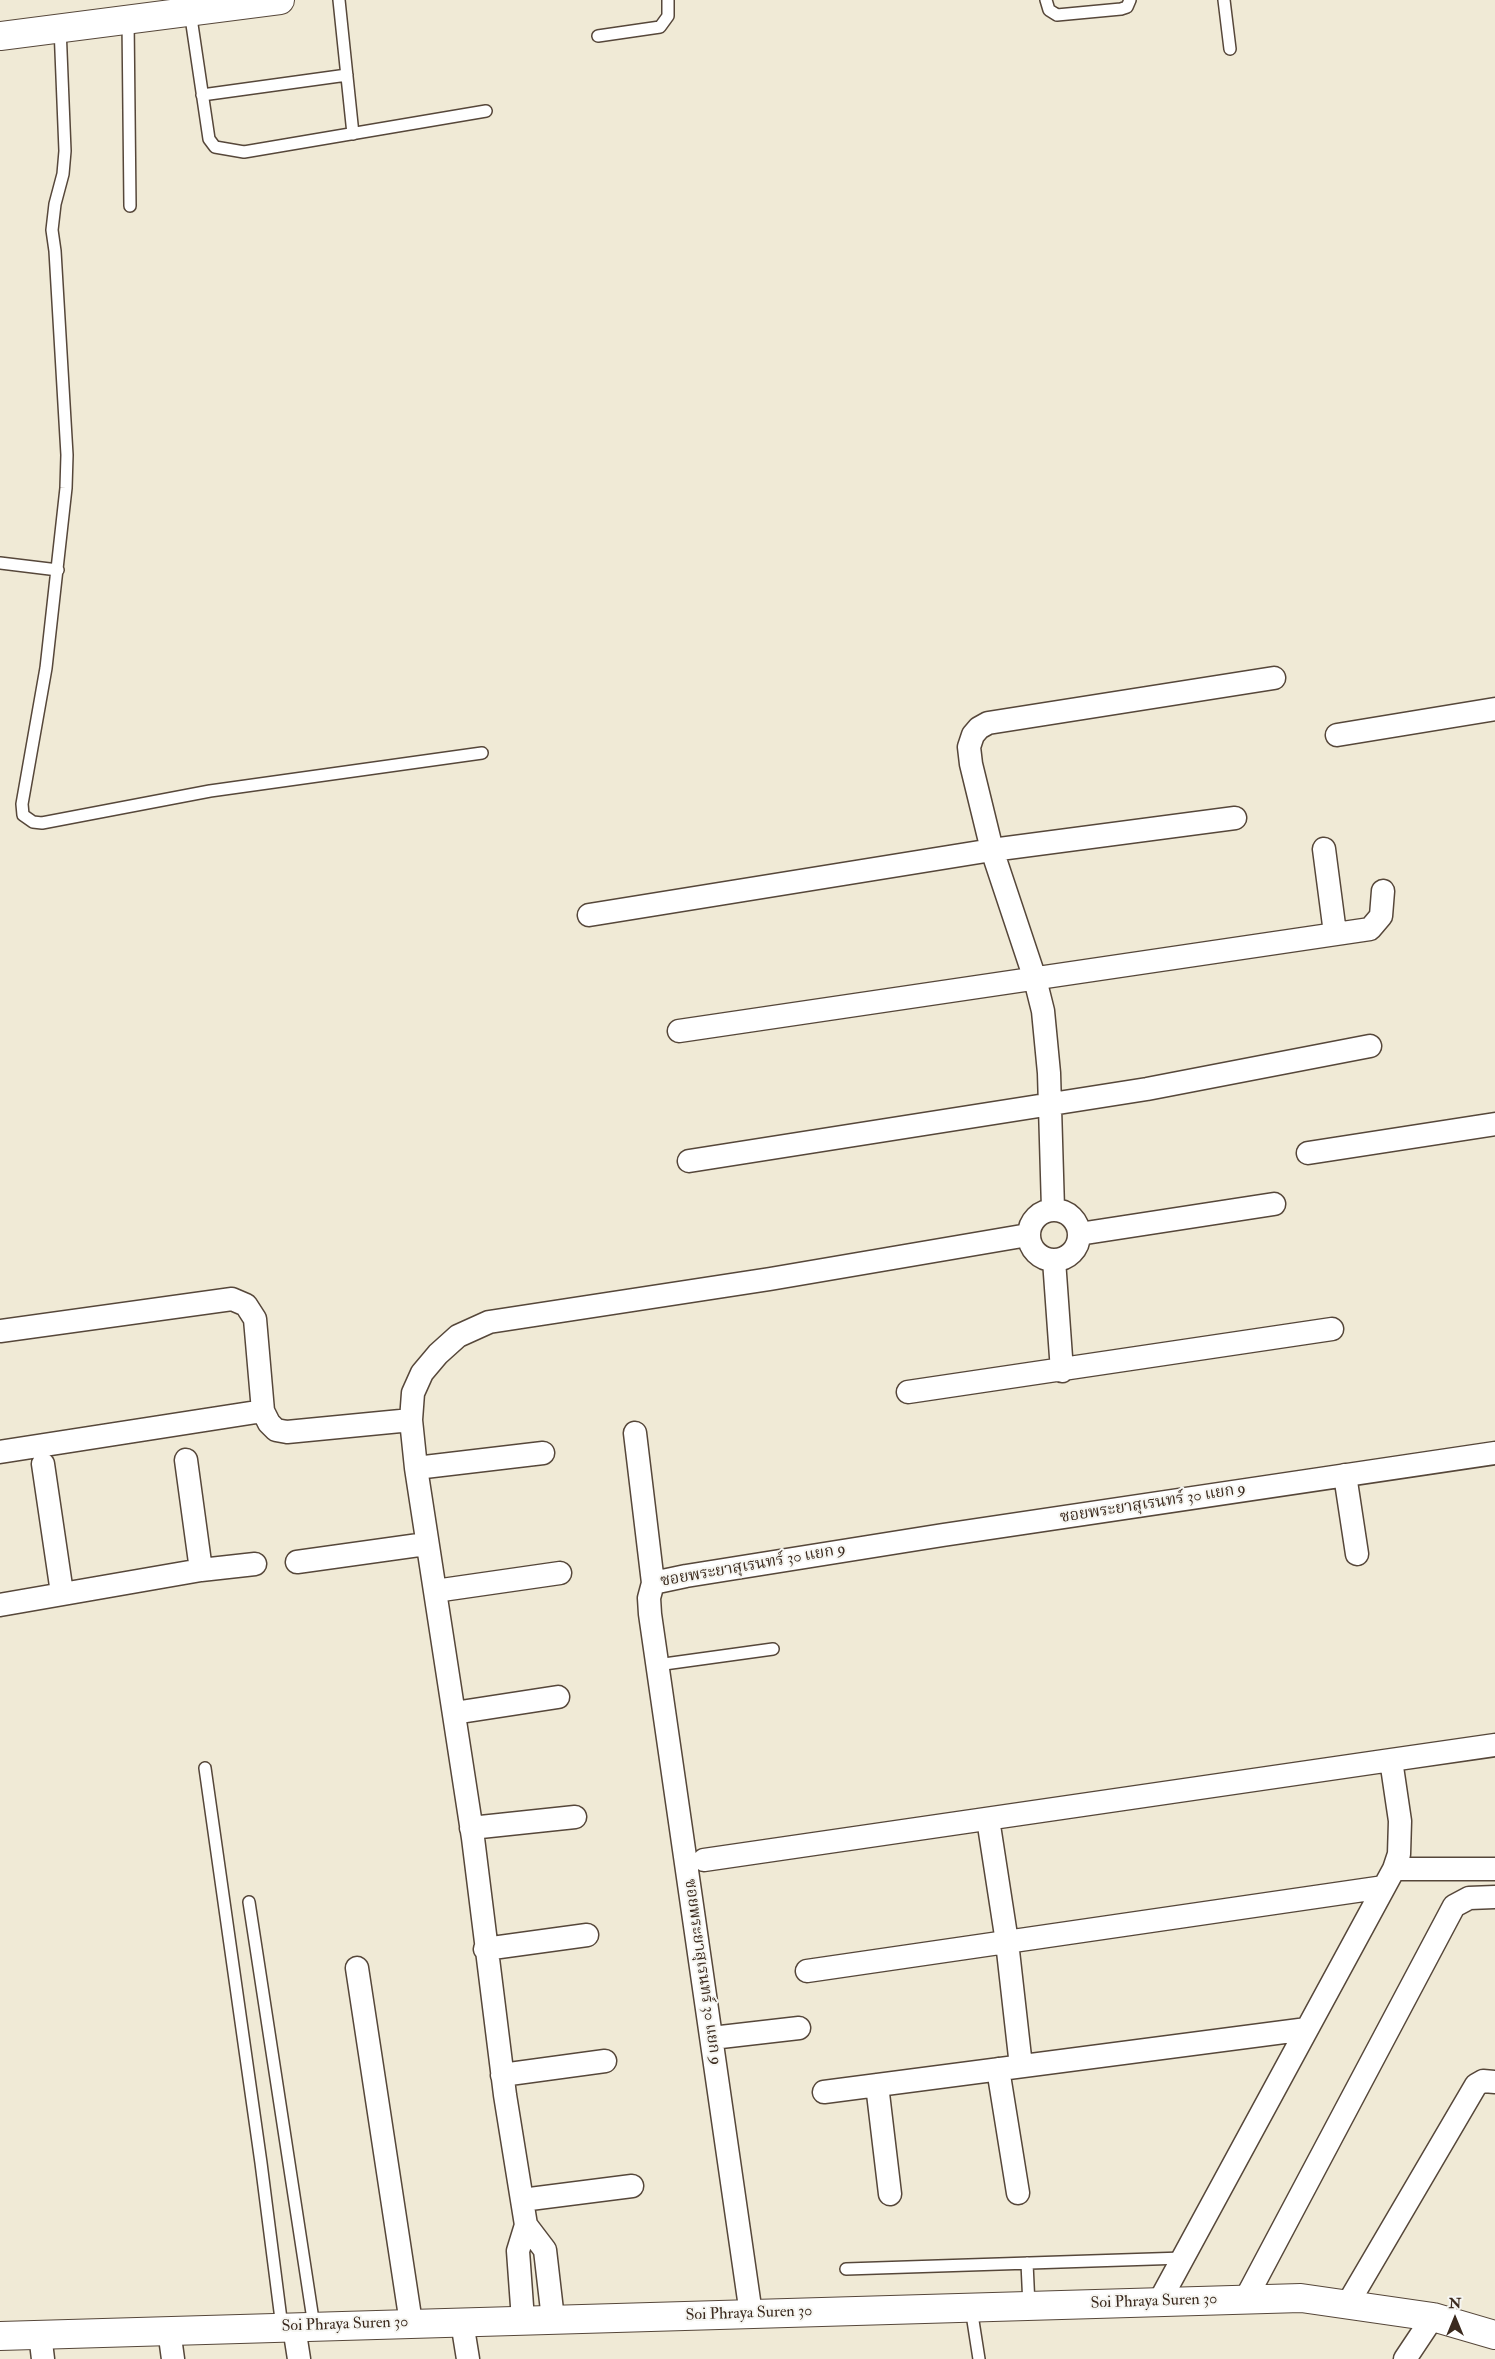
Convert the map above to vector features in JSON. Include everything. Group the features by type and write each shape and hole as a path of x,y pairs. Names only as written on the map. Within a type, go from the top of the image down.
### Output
{"street":[{"path":"0,36 280,0"},
{"path":"1053,1209 1048,1105 1049,1072 1043,1011 1035,979 992,850 971,764 969,747 973,735 979,728 988,723 1274,678"},
{"path":"1337,735 1495,709"},
{"path":"589,915 992,850 1235,818"},
{"path":"1324,849 1335,933"},
{"path":"679,1031 1370,929 1375,925 1380,916 1383,892"},
{"path":"689,1160 1147,1089 1370,1046"},
{"path":"1308,1153 1495,1124"},
{"path":"1079,1234 1274,1204"},
{"path":"1053,1209 1063,1211 1071,1216 1077,1224 1079,1234 1078,1244 1072,1252 1064,1258 1054,1260 1044,1258 1036,1253 1030,1245 1028,1235 1029,1225 1035,1217 1043,1211 1053,1209"},
{"path":"523,2320 518,2251 526,2225 502,2075 471,1828 435,1591 426,1544 416,1468 411,1420 413,1393 422,1373 432,1360 458,1336 489,1322 770,1279 1028,1235"},
{"path":"1054,1260 1062,1370"},
{"path":"0,1331 232,1299 246,1305 255,1319 263,1412 269,1423 276,1430 287,1432 411,1420"},
{"path":"908,1392 1332,1329"},
{"path":"0,1452 263,1412"},
{"path":"635,1433 653,1583"},
{"path":"416,1468 543,1453"},
{"name":"ซอยพระยาสุเรนทร์ 30 แยก 9","path":"751,2314 657,1665 649,1598 653,1583 686,1576 943,1535 1495,1453"},
{"path":"186,1460 201,1570"},
{"path":"43,1464 62,1593"},
{"path":"1345,1475 1357,1554"},
{"path":"297,1562 426,1544"},
{"path":"0,1605 201,1570 255,1564"},
{"path":"435,1591 560,1573"},
{"path":"454,1713 558,1697"},
{"path":"704,1860 1495,1745"},
{"path":"1159,2302 1389,1878 1399,1854 1400,1821 1390,1760"},
{"path":"471,1828 575,1817"},
{"path":"988,1819 1007,1942 1021,2066"},
{"path":"807,1971 1007,1942 1389,1878 1495,1869"},
{"path":"1245,2300 1454,1906 1469,1898 1495,1898"},
{"path":"485,1949 587,1934"},
{"path":"357,1968 411,2323"},
{"path":"712,2038 799,2028"},
{"path":"824,2092 1307,2029"},
{"path":"502,2075 605,2061"},
{"path":"998,2069 1018,2193"},
{"path":"1347,2305 1476,2085 1483,2081 1495,2082"},
{"path":"878,2085 890,2194"},
{"path":"522,2200 632,2186"},
{"path":"526,2225 545,2250 553,2319"},
{"name":"Soi Phraya Suren 30","path":"0,2336 42,2347 169,2330 1301,2298 1433,2318 1495,2336"},
{"path":"1405,2359 1433,2318"},
{"path":"462,2322 468,2359"},
{"path":"297,2327 299,2359"},
{"path":"169,2330 173,2359"}],"lane":[{"path":"339,0 353,134"},
{"path":"598,36 660,27 668,16 668,0"},
{"path":"1046,0 1049,10 1057,15 1121,9 1127,7 1130,0"},
{"path":"1224,0 1230,49"},
{"path":"190,11 209,139 215,147 244,152 486,111"},
{"path":"128,19 130,206"},
{"path":"60,27 65,150 62,174 54,204 52,230 55,251 67,455 58,570 46,668 22,804 23,815 33,822 42,823 210,791 482,753"},
{"path":"202,95 347,75"},
{"path":"0,563 58,570"},
{"path":"657,1665 773,1650"},
{"path":"206,1768 261,2163 297,2327"},
{"path":"249,1902 297,2327"},
{"path":"846,2269 1183,2258"},
{"path":"1027,2263 1029,2306"},
{"path":"971,2308 979,2359"}]}
